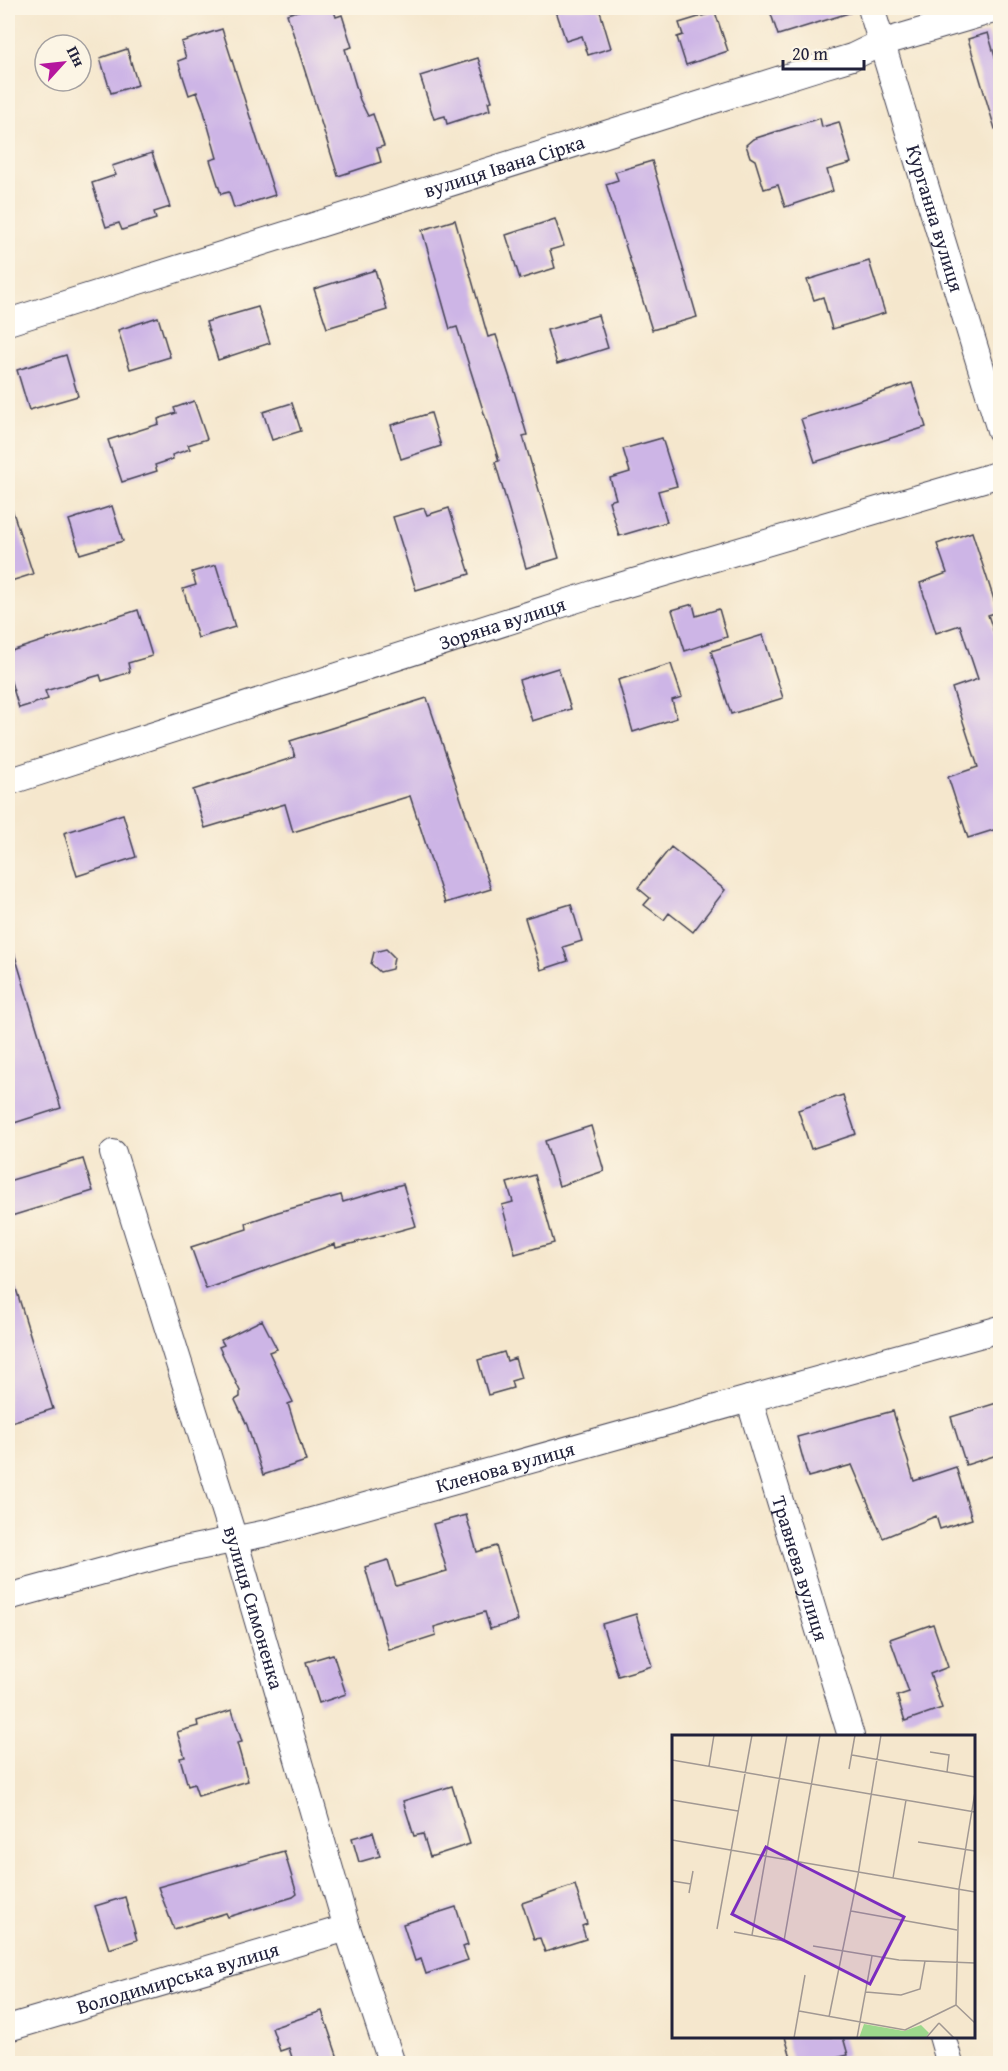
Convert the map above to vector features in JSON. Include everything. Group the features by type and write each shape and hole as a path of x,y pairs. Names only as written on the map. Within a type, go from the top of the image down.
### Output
{"street":[{"name":"Курганна вулиця","path":"871,8 1000,430"},
{"name":"вулиця Івана Сірка","path":"8,322 819,68 852,57 881,43 1000,8"},
{"name":"Зоряна вулиця","path":"8,782 593,594 1000,474"},
{"name":"вулиця Симоненка","path":"113,1153 234,1539 347,1928 392,2064"},
{"name":"Кленова вулиця","path":"8,1597 169,1553 272,1532 1000,1329"},
{"name":"Травнева вулиця","path":"750,1399 849,1735"},
{"name":"Володимирська вулиця","path":"8,2028 347,1928"},
{"path":"942,2038 950,2064"}],"building":[{"path":"308,8 333,8 336,17 342,15 352,47 345,49 360,100 368,116 373,114 384,146 377,148 381,162 338,176 287,14"},
{"path":"555,8 599,8 611,48 588,55 582,36 566,41"},
{"path":"769,8 851,8 852,12 778,35"},
{"path":"715,12 728,51 686,65 677,37 683,35 679,23"},
{"path":"222,29 275,195 234,208 229,192 221,194 210,160 217,158 203,108 197,92 189,95 178,61 186,58 181,42"},
{"path":"988,33 1000,74 1000,128 995,129 968,39"},
{"path":"127,49 138,85 111,93 100,58"},
{"path":"478,58 492,101 488,102 490,110 447,124 445,116 434,119 420,76"},
{"path":"820,118 822,127 839,122 851,163 827,170 833,191 785,207 778,185 764,189 755,160 750,157 746,145 753,139"},
{"path":"152,153 170,207 154,212 156,219 122,230 119,223 106,227 92,183 116,175 112,166"},
{"path":"652,161 697,317 652,330 606,184 618,180 615,172"},
{"path":"555,219 564,246 550,250 555,268 520,279 506,235"},
{"path":"455,220 488,337 496,335 515,394 527,435 523,436 559,558 526,568 495,462 499,461 457,327 450,329 422,230"},
{"path":"869,261 885,313 832,329 823,297 814,300 807,280"},
{"path":"375,270 387,310 327,328 314,289"},
{"path":"258,307 270,343 218,360 206,322"},
{"path":"598,315 608,348 557,364 547,330"},
{"path":"158,317 170,357 130,369 118,330"},
{"path":"66,355 78,396 29,410 17,370"},
{"path":"912,383 926,427 815,462 801,419"},
{"path":"194,401 207,439 188,445 190,449 172,455 173,459 155,465 157,471 122,482 108,440 159,424 158,419 176,413 174,408"},
{"path":"292,403 301,431 272,440 263,412"},
{"path":"431,413 441,446 401,459 391,425"},
{"path":"662,438 677,486 658,491 667,522 619,536 609,501 616,499 610,478 630,472 623,449"},
{"path":"112,506 123,541 80,554 69,520"},
{"path":"424,508 427,515 449,508 470,574 416,590 393,517"},
{"path":"8,509 12,509 33,574 8,582"},
{"path":"972,532 998,612 988,615 1000,650 1000,828 968,838 948,777 978,767 952,688 978,679 960,625 936,633 920,583 947,573 937,544"},
{"path":"216,565 235,627 198,638 183,589 196,585 192,572"},
{"path":"693,604 696,616 719,609 727,637 685,651 672,610"},
{"path":"138,610 152,656 128,663 130,672 102,681 100,675 45,691 48,699 19,708 8,672 8,652"},
{"path":"763,635 783,698 731,714 711,651"},
{"path":"671,664 682,697 672,700 677,718 633,732 618,680"},
{"path":"558,668 571,709 532,721 519,680"},
{"path":"427,698 491,889 445,903 410,796 293,832 285,804 205,828 193,790 295,757 290,741"},
{"path":"123,814 136,857 77,876 64,833"},
{"path":"671,847 725,890 693,932 669,913 664,920 644,905 650,898 638,888"},
{"path":"571,904 582,941 563,947 568,961 541,970 525,918"},
{"path":"13,949 61,1108 8,1125 8,950"},
{"path":"386,949 394,957 392,969 380,972 371,964 374,952"},
{"path":"843,1095 856,1134 811,1149 798,1110"},
{"path":"591,1126 604,1171 559,1186 545,1141"},
{"path":"83,1159 93,1191 8,1217 8,1181"},
{"path":"535,1175 554,1243 515,1254 502,1205 513,1202 507,1183"},
{"path":"403,1184 416,1226 336,1248 335,1244 206,1289 191,1247 247,1229 246,1223 278,1212 341,1195 343,1202"},
{"path":"13,1279 53,1409 8,1423 8,1280"},
{"path":"262,1320 277,1349 269,1352 293,1402 288,1404 306,1461 263,1475 247,1425 235,1400 240,1397 240,1391 219,1347 224,1345 221,1340"},
{"path":"504,1352 507,1361 515,1358 521,1378 511,1381 513,1388 488,1395 478,1360"},
{"path":"1000,1402 1000,1454 966,1465 951,1417"},
{"path":"893,1411 914,1481 956,1467 972,1519 940,1529 936,1516 883,1538 852,1465 808,1477 797,1437"},
{"path":"466,1515 477,1552 496,1546 518,1621 490,1629 485,1612 434,1627 436,1635 389,1650 365,1567 388,1560 396,1586 447,1571 433,1524"},
{"path":"636,1614 652,1666 618,1676 602,1624"},
{"path":"933,1624 948,1667 930,1674 942,1708 905,1721 897,1696 909,1692 890,1639"},
{"path":"333,1654 346,1694 319,1703 306,1662"},
{"path":"232,1710 242,1742 237,1743 248,1781 198,1796 194,1784 188,1786 180,1758 185,1757 177,1732 198,1726 197,1721"},
{"path":"452,1786 470,1844 430,1857 423,1834 414,1836 403,1801"},
{"path":"373,1832 380,1856 359,1862 352,1838"},
{"path":"284,1851 297,1894 293,1897 228,1917 226,1913 174,1929 158,1887"},
{"path":"575,1885 587,1924 582,1926 586,1939 545,1952 540,1938 534,1939 522,1903"},
{"path":"125,1897 137,1940 109,1949 95,1906"},
{"path":"456,1907 468,1945 463,1947 468,1960 426,1974 421,1959 415,1961 403,1924"},
{"path":"322,2011 340,2064 294,2064 289,2048 280,2051 272,2028"},
{"path":"785,2038 843,2038 848,2055 836,2058 838,2064 793,2064"}]}
